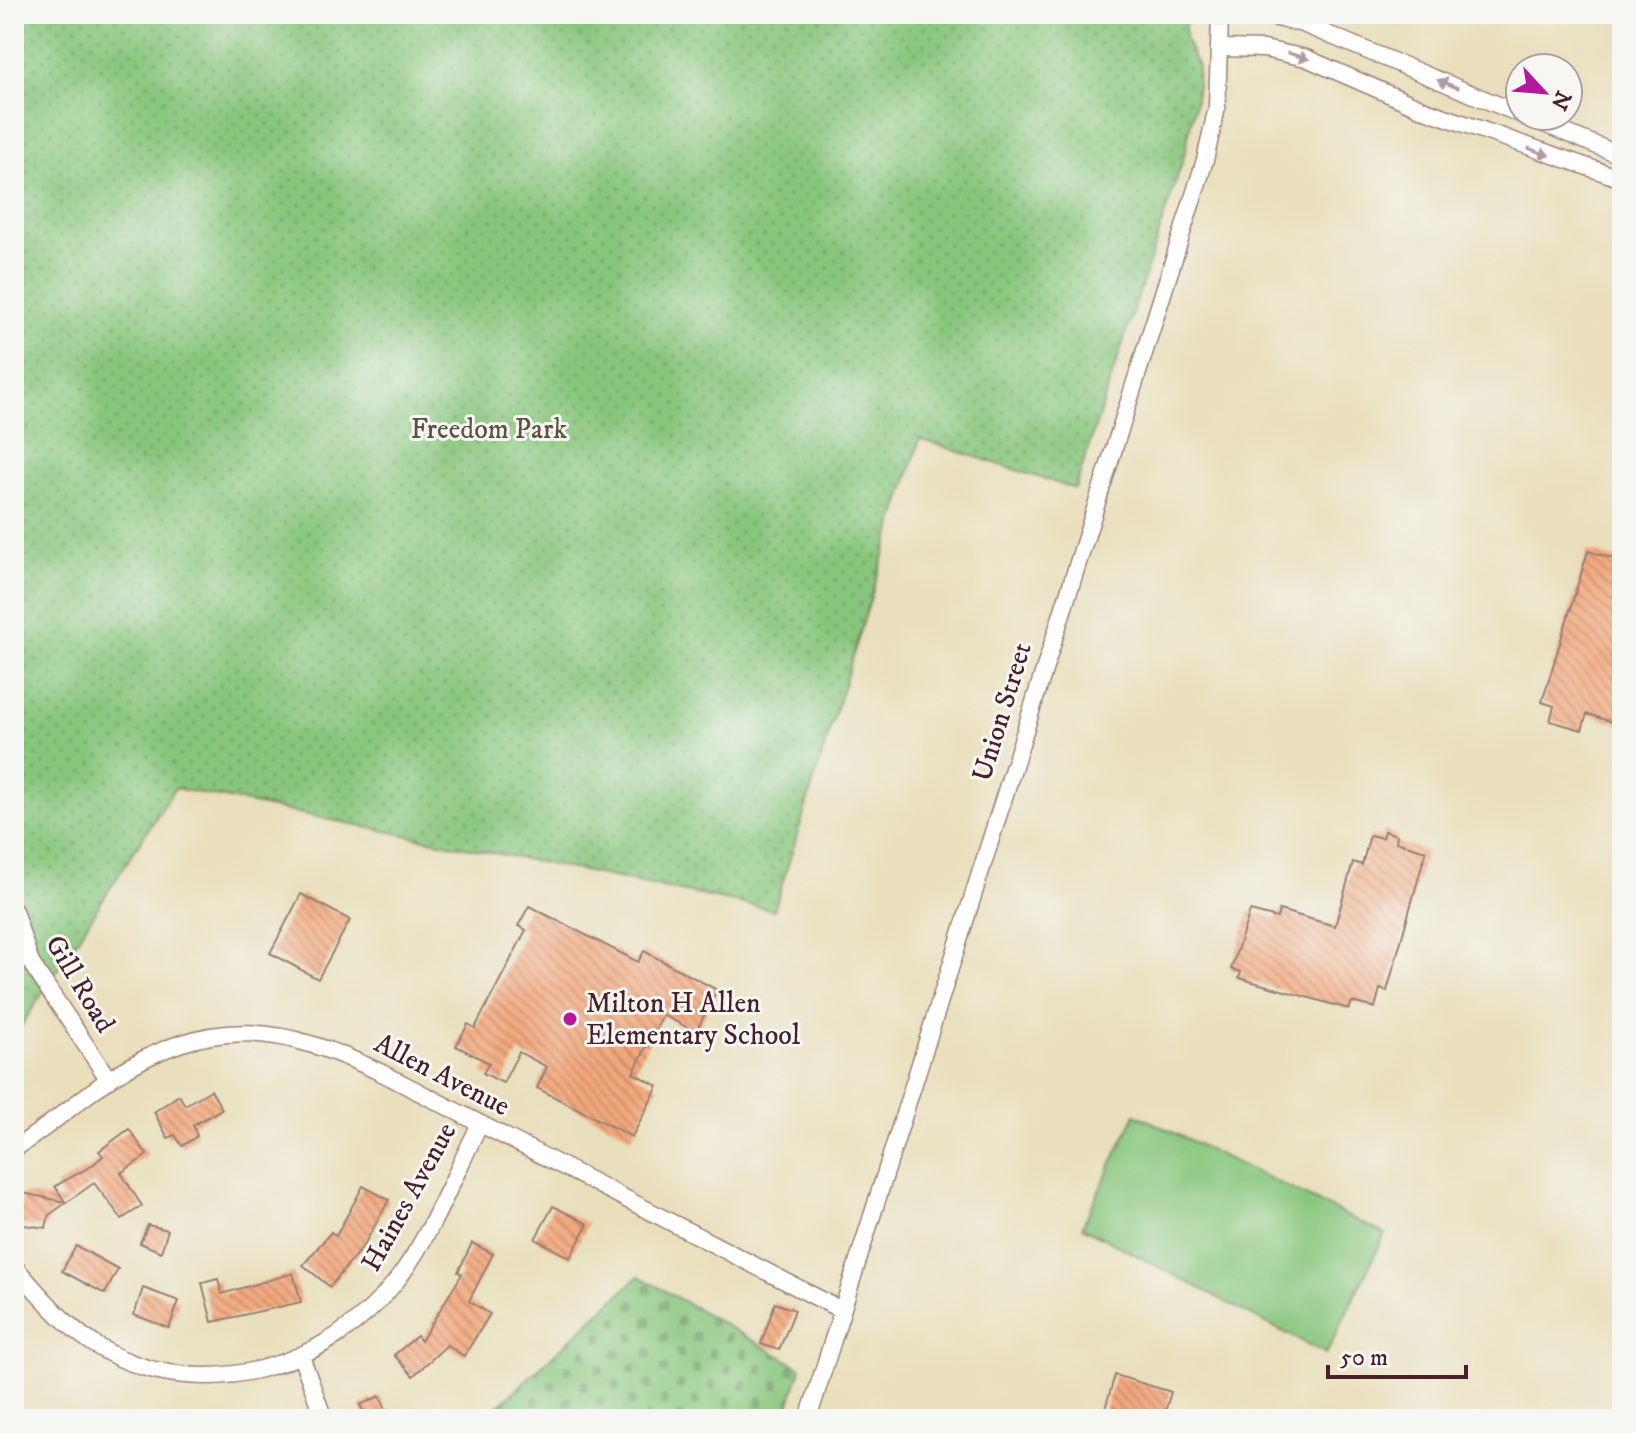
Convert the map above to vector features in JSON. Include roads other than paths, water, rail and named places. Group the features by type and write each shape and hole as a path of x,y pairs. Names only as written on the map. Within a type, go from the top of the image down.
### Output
{"street":[{"name":"Union Street","path":"808,1419 1205,160 1217,107 1220,15"},
{"path":"1220,15 1264,15 1303,24 1504,107"},
{"path":"1221,48 1264,49 1306,58 1425,110 1622,179"},
{"path":"1564,132 1622,156"},
{"name":"Gill Road","path":"14,911 31,963 109,1080"},
{"name":"Allen Avenue","path":"14,1149 109,1080 178,1045 222,1034 267,1033 332,1049 841,1310"},
{"name":"Haines Avenue","path":"14,1266 61,1318 81,1335 119,1358 153,1370 188,1376 242,1375 301,1356 355,1323 399,1277 480,1124"},
{"path":"301,1356 324,1419"}],"place":[{"name":"Milton H Allen Elementary School","path":"570,1019"}],"park label":[{"name":"Freedom Park","path":"489,429"}]}
